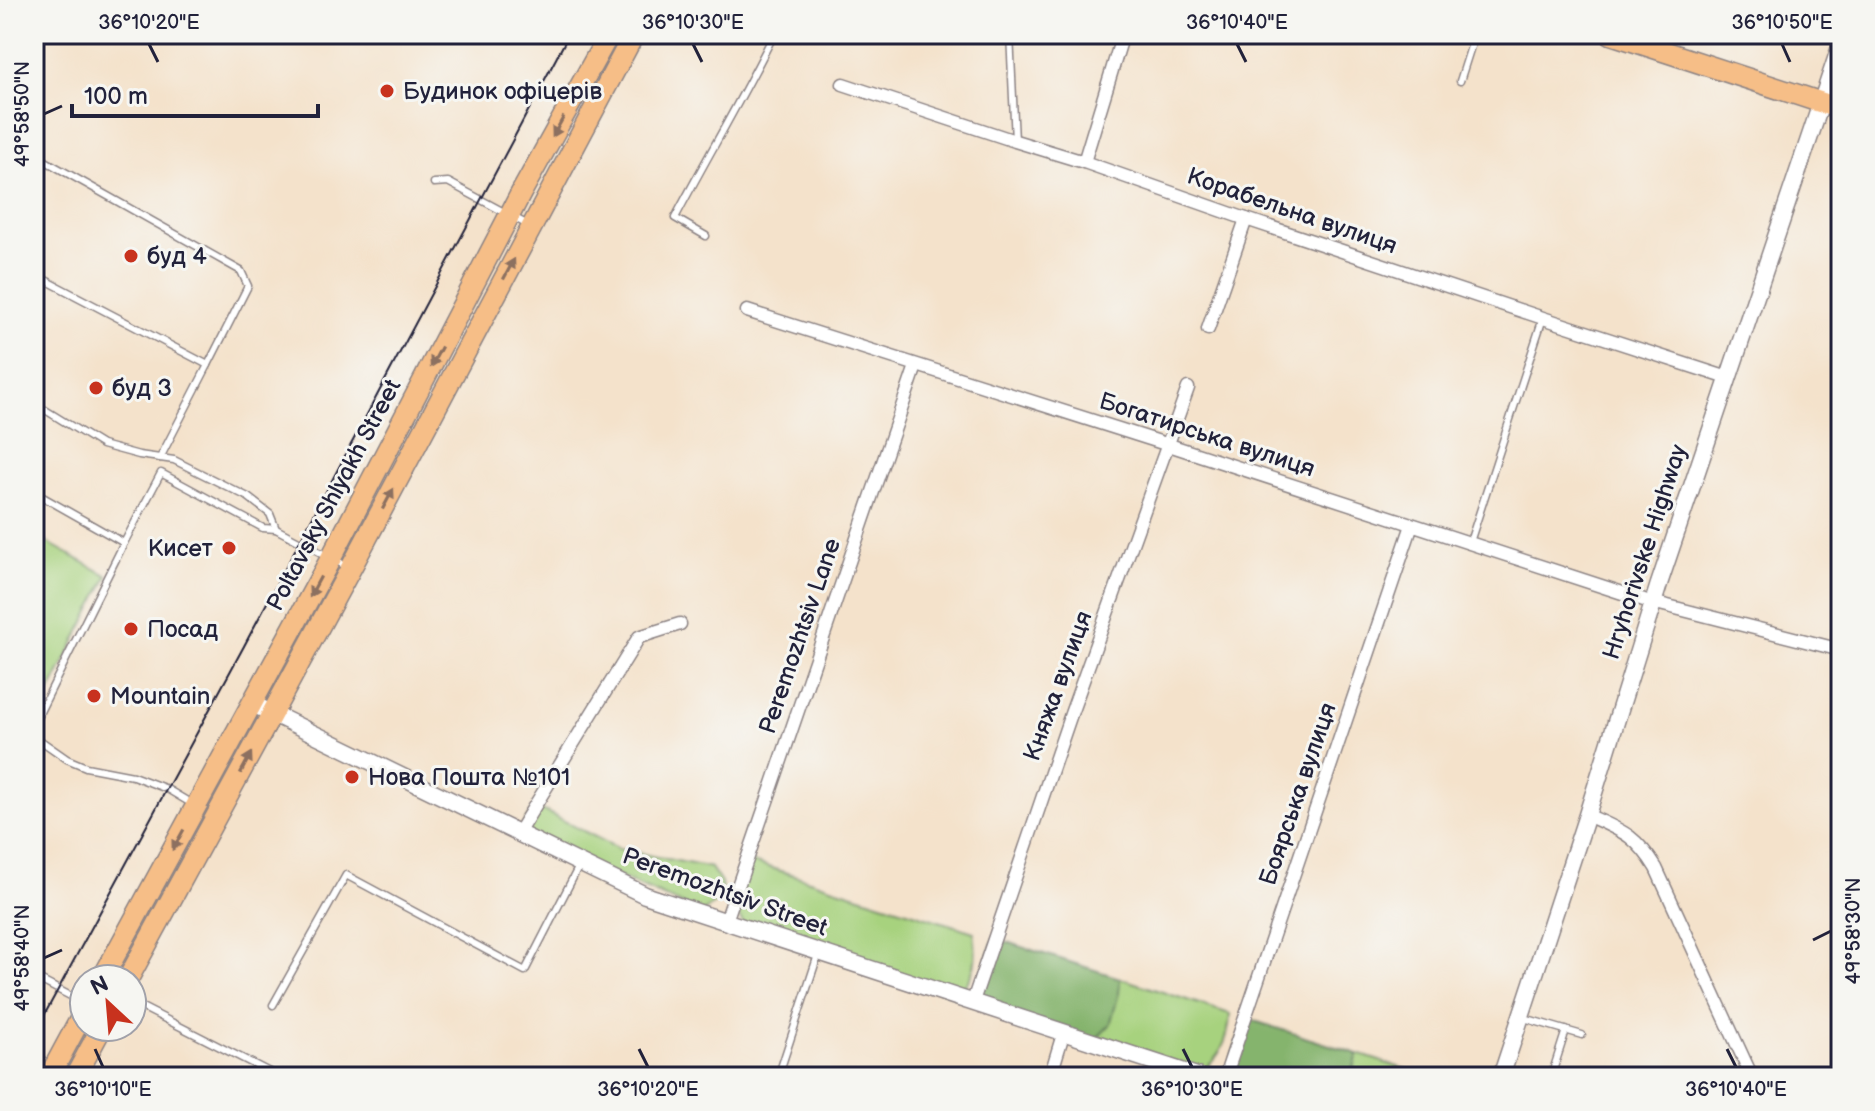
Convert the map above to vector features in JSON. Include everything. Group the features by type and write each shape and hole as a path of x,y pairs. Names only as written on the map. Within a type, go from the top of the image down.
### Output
{"main road":[{"name":"Poltavsky Shlyakh Street","path":"111,963 331,558 510,214 609,34"},
{"name":"Poltavsky Shlyakh Street","path":"137,963 273,714 634,34"},
{"path":"1611,34 1841,109"},
{"path":"49,1077 68,1042"},
{"path":"75,1077 93,1043"}],"street":[{"path":"1084,162 1123,34"},
{"name":"Hryhorivske Highway","path":"1501,1077 1653,603 1841,44"},
{"name":"Корабельна вулиця","path":"843,84 1728,378"},
{"path":"1208,329 1246,219"},
{"name":"Богатирська вулиця","path":"747,311 1653,603 1841,650"},
{"name":"Peremozhtsiv Lane","path":"726,921 916,366"},
{"name":"Княжа вулиця","path":"973,1001 1072,711 1188,388"},
{"name":"Боярська вулиця","path":"1225,1077 1412,525"},
{"path":"518,833 639,637 680,624"},
{"name":"Peremozhtsiv Street","path":"253,703 645,895 1200,1077"},
{"path":"1587,815 1628,834 1650,858 1752,1077"},
{"path":"1050,1077 1064,1031"}],"lane":[{"path":"706,236 675,218 745,93 774,34"},
{"path":"1010,34 1015,141"},
{"path":"1460,81 1475,34"},
{"path":"34,160 42,159 241,271 248,286 160,458"},
{"path":"434,183 448,182 532,226"},
{"path":"34,274 208,365"},
{"path":"1470,542 1543,318"},
{"path":"34,403 102,445 174,460 248,497 270,514 276,529"},
{"path":"34,724 161,473 263,528 276,529 351,568"},
{"path":"34,492 124,543"},
{"path":"34,703 42,707"},
{"path":"34,736 67,759 86,767 133,776 167,789 197,806"},
{"path":"273,1005 346,875 525,971 581,863"},
{"path":"778,1077 819,952"},
{"path":"34,978 68,995"},
{"path":"148,1010 279,1077"},
{"path":"1520,1017 1582,1035"},
{"path":"1551,1077 1566,1030"}],"green space":[{"path":"34,535 108,576 42,707 34,703"},
{"path":"534,806 619,849 711,868 721,883 723,897 702,913 518,833"},
{"path":"746,860 974,932 976,951 968,981 957,996 745,927 732,904"},
{"path":"994,938 1120,978 1110,1025 1094,1041 973,1001"},
{"path":"1120,978 1230,1014 1228,1033 1221,1049 1197,1076 1094,1041 1119,993"},
{"path":"1245,1018 1358,1054 1351,1077 1225,1077"},
{"path":"1358,1054 1429,1077 1351,1077"}],"tram line":[{"path":"34,1034 569,34"}],"place":[{"name":"Будинок офіцерів","path":"387,91"},
{"name":"буд 4","path":"131,256"},
{"name":"буд 3","path":"96,388"},
{"name":"Кисет","path":"229,548"},
{"name":"Посад","path":"131,629"},
{"name":"Mountain","path":"94,696"},
{"name":"Нова Пошта №101","path":"352,777"}]}
